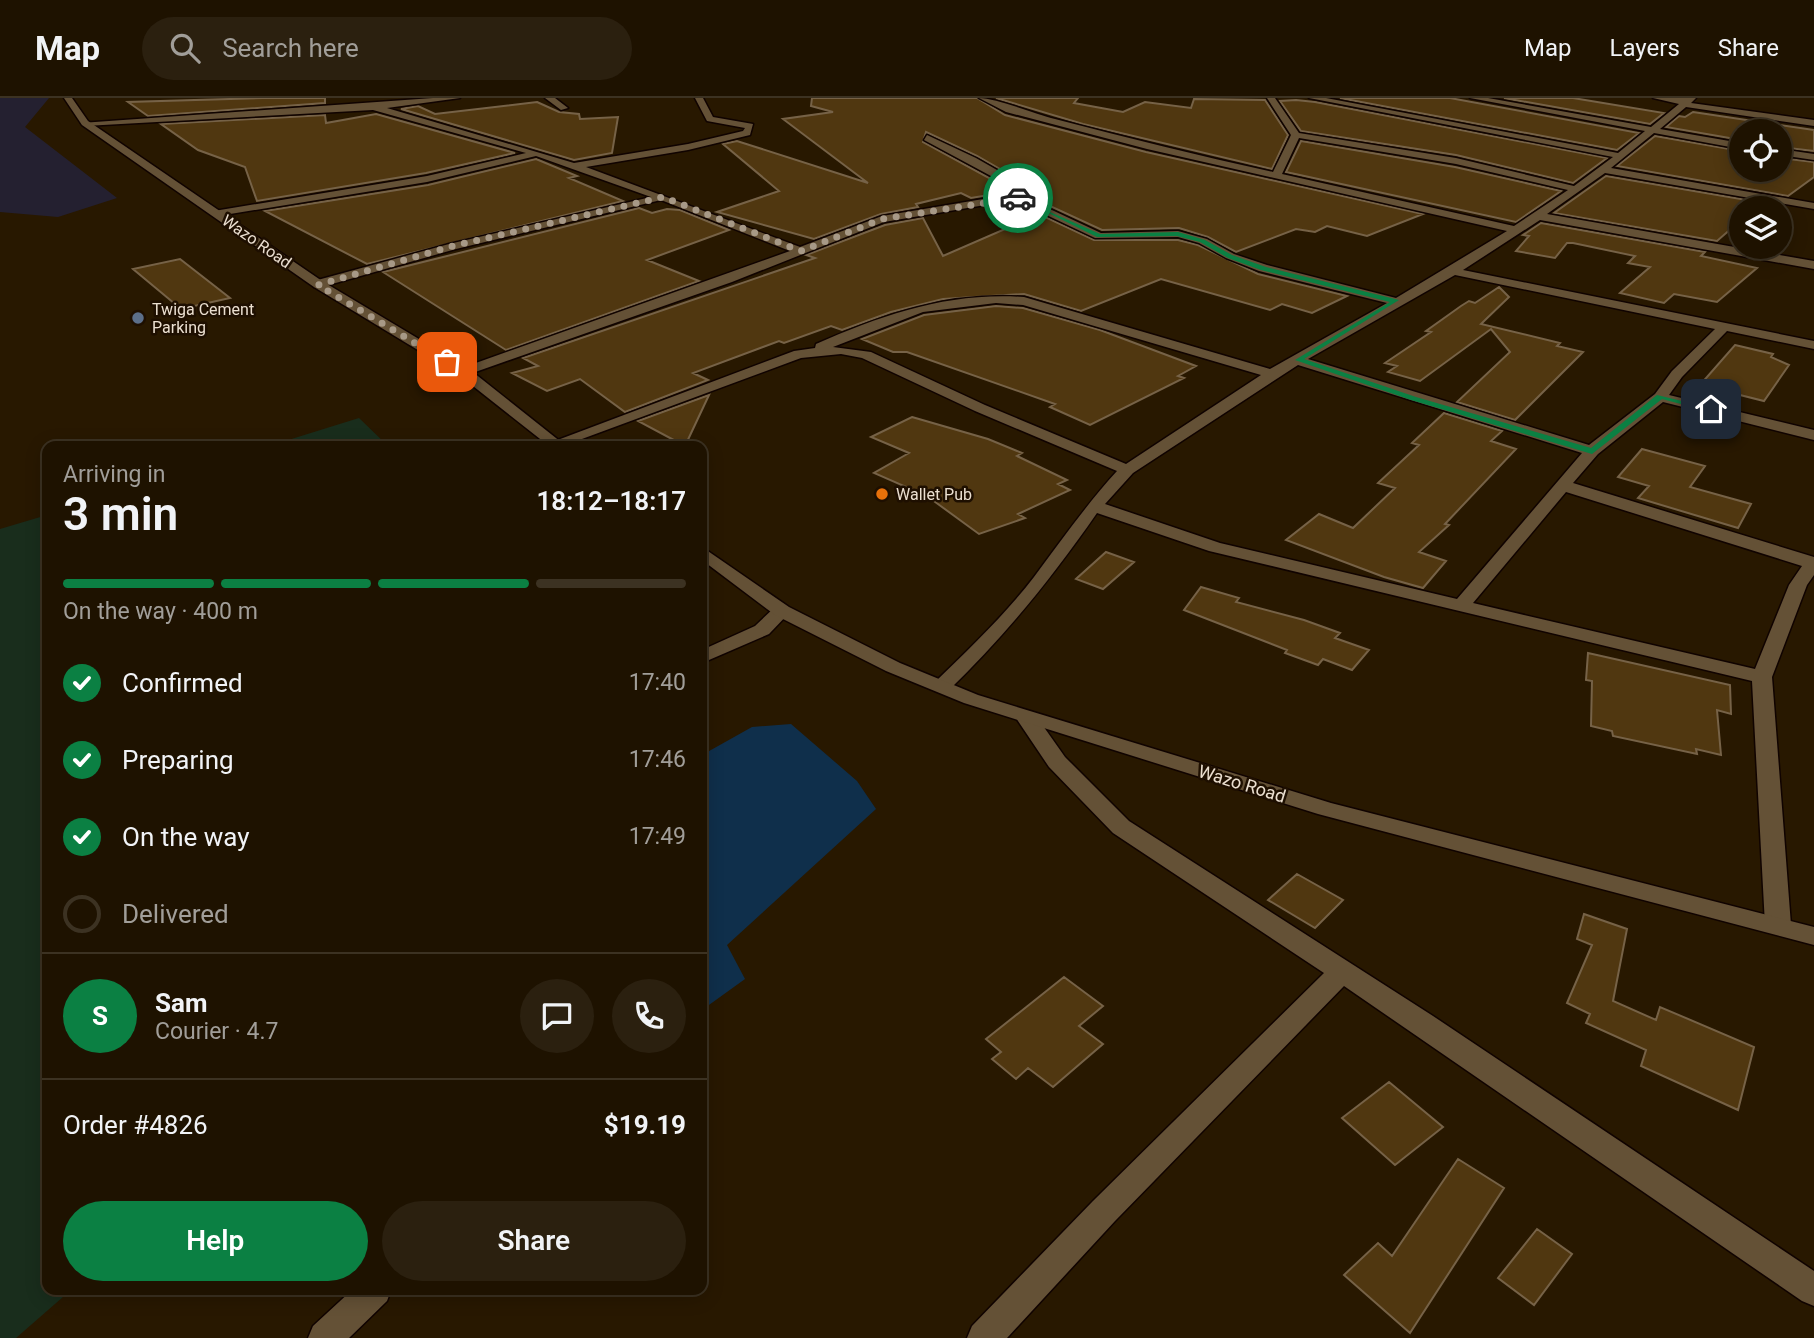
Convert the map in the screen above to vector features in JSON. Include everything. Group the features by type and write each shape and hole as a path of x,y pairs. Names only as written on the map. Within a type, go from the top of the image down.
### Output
{"street":[{"name":"Wazo Road","path":"68,98 85,123 318,285 464,372 551,441"},
{"path":"85,123 373,107 456,98"},
{"path":"549,98 564,107"},
{"path":"573,165 699,145 747,134 750,126 710,119 699,98"},
{"path":"983,98 1009,110 1150,147 1516,230"},
{"path":"1270,98 1296,135 1456,161 1576,189"},
{"path":"1313,98 1620,156"},
{"path":"1474,98 1729,144"},
{"path":"1657,98 1814,123"},
{"path":"1382,109 1396,101"},
{"path":"940,687 988,643 1039,583 1094,506 1127,470 1272,374 1453,271 1538,216 1603,170 1686,102"},
{"path":"373,107 446,124 538,153 663,197 801,251"},
{"path":"1277,175 1296,135"},
{"path":"928,138 1016,184 1023,190 1016,197"},
{"path":"218,213 427,179 538,153"},
{"path":"1792,154 1814,157"},
{"path":"1603,170 1814,206"},
{"path":"318,285 453,246 663,197"},
{"path":"464,372 801,251 882,219 1016,197 1099,236 1178,234 1203,241 1230,256 1263,268 1396,302"},
{"path":"1538,216 1814,265"},
{"path":"1453,271 1814,345"},
{"path":"567,441 812,351 922,306 962,298 1024,301 1272,374"},
{"path":"1460,607 1592,451 1660,397 1677,374 1724,327"},
{"path":"812,351 841,349 866,355 980,408 1127,470"},
{"path":"1298,360 1413,398 1592,451"},
{"path":"1660,397 1814,435"},
{"path":"1565,486 1813,562 1798,585 1762,677 1778,925"},
{"path":"1094,506 1145,526 1215,547 1762,677"},
{"name":"Wazo Road","path":"707,556 782,611 893,667 1027,718 1326,809 1814,936"},
{"path":"707,655 762,629 782,611"},
{"path":"1027,718 1057,762 1121,827 1423,1024 1814,1290"},
{"path":"984,1338 1104,1211 1341,972"},
{"path":"325,1338 370,1295"}],"shaded area":[{"path":"0,98 49,98 25,127 117,198 58,217 0,212"}],"green space":[{"path":"359,418 383,441 285,441"},
{"path":"42,516 42,1295 65,1295 16,1338 0,1338 0,529"}],"water":[{"path":"791,724 857,781 876,809 727,945 745,979 707,1006 707,752 752,727"}],"building":[{"path":"325,98 325,103 148,116 128,102"},
{"path":"812,98 977,98 1005,115 1146,152 1423,214 1367,236 1327,226 1315,232 1296,229 1236,252 1208,237 1179,228 1102,230 1026,195 1028,185 977,156 926,132 923,142 1013,191 971,198 961,193 916,204 918,207 881,214 814,239 717,212 779,191 723,144 737,141 868,183 783,119 833,112 811,106"},
{"path":"996,98 1078,98 1074,103 1123,112 1145,102 1191,108 1194,99 1265,100 1288,135 1272,169 1083,124"},
{"path":"1340,98 1450,98 1639,133 1617,150"},
{"path":"1504,98 1573,98 1664,113 1650,124"},
{"path":"1296,100 1607,158 1573,183 1456,155 1301,131 1280,101"},
{"path":"537,102 559,112 579,114 580,119 618,117 612,153 574,160 401,109 418,106 435,114"},
{"path":"1693,112 1740,119 1729,119 1729,138 1666,127 1679,116 1685,117"},
{"path":"376,114 515,153 426,173 257,201 245,167 198,150 161,124 325,115 326,123"},
{"path":"1792,127 1814,130 1814,151 1792,148"},
{"path":"1655,136 1729,149 1729,182 1792,182 1792,159 1814,162 1814,177 1788,196 1617,166"},
{"path":"1301,141 1455,167 1561,191 1516,222 1286,172"},
{"path":"536,159 577,176 569,178 623,201 367,264 265,211 428,185"},
{"path":"1606,176 1729,197 1729,230 1717,241 1554,213"},
{"path":"1015,203 1094,240 1178,240 1198,245 1258,274 1347,296 1312,313 1282,304 1270,310 1161,279 1081,311 1024,294 943,299 891,312 842,330 831,326 784,343 779,341 693,373 708,380 625,412 580,379 547,391 512,373 538,366 523,358 815,258 806,255 885,225 923,218 943,256 1021,222 989,207"},
{"path":"639,208 652,213 667,209 680,210 729,230 647,260 699,281 506,350 383,272"},
{"path":"1541,223 1705,252 1701,256 1757,268 1717,302 1674,294 1664,303 1620,293 1650,267 1628,263 1635,256 1573,243 1567,243 1555,258 1516,251 1529,236 1523,235"},
{"path":"180,259 230,298 181,309 133,269"},
{"path":"1499,287 1509,297 1481,324 1560,343 1557,346 1583,352 1515,420 1457,402 1510,352 1491,329 1420,381 1388,372 1397,366 1385,363 1431,332 1426,331 1469,301 1475,303"},
{"path":"996,306 1023,308 1100,330 1196,366 1178,376 1184,378 1090,425 1050,407 1055,404 907,352 893,352 862,339 924,315"},
{"path":"1735,345 1773,354 1771,357 1789,365 1764,401 1700,385"},
{"path":"709,395 687,441 676,441 638,421"},
{"path":"1444,413 1502,431 1491,441 1516,449 1445,524 1449,525 1419,552 1446,561 1423,588 1384,577 1286,540 1319,514 1353,528 1395,488 1378,483 1419,445 1412,443"},
{"path":"912,417 988,439 1022,453 1017,456 1067,480 1058,484 1070,490 1018,514 1025,518 979,534 927,496 874,473 909,453 871,437"},
{"path":"1642,449 1705,466 1690,487 1751,504 1738,528 1638,498 1649,486 1618,477"},
{"path":"1106,552 1134,562 1103,589 1076,579"},
{"path":"1201,587 1239,598 1236,602 1304,620 1340,633 1335,638 1369,650 1352,670 1323,659 1318,665 1285,653 1287,650 1184,610"},
{"path":"1588,653 1730,685 1731,714 1717,710 1721,755 1696,749 1697,754 1613,736 1612,731 1591,726 1592,681 1586,680"},
{"path":"1297,874 1343,900 1315,928 1268,900"},
{"path":"1584,914 1627,929 1613,1001 1656,1020 1660,1007 1754,1047 1738,1110 1641,1066 1646,1050 1586,1023 1590,1014 1567,1003 1592,945 1577,939"},
{"path":"1064,977 1103,1006 1079,1026 1103,1044 1053,1087 1028,1068 1016,1079 992,1059 1001,1052 986,1039"},
{"path":"1389,1082 1443,1127 1395,1165 1342,1118"},
{"path":"1458,1159 1504,1188 1410,1333 1344,1275 1378,1243 1392,1256"},
{"path":"1537,1229 1572,1254 1534,1305 1498,1278"}],"way so far":[{"path":"447,362 318,285 453,246 663,197 801,251 882,219 1018,198"}],"place":[{"name":"Twiga Cement Parking","path":"138,318"},
{"name":"Wallet Pub","path":"882,494"}],"route":[{"path":"1018,198 1099,236 1118,237 1164,232 1178,234 1203,241 1230,256 1263,268 1396,302 1298,360 1413,398 1592,451 1660,397 1711,409"}]}
